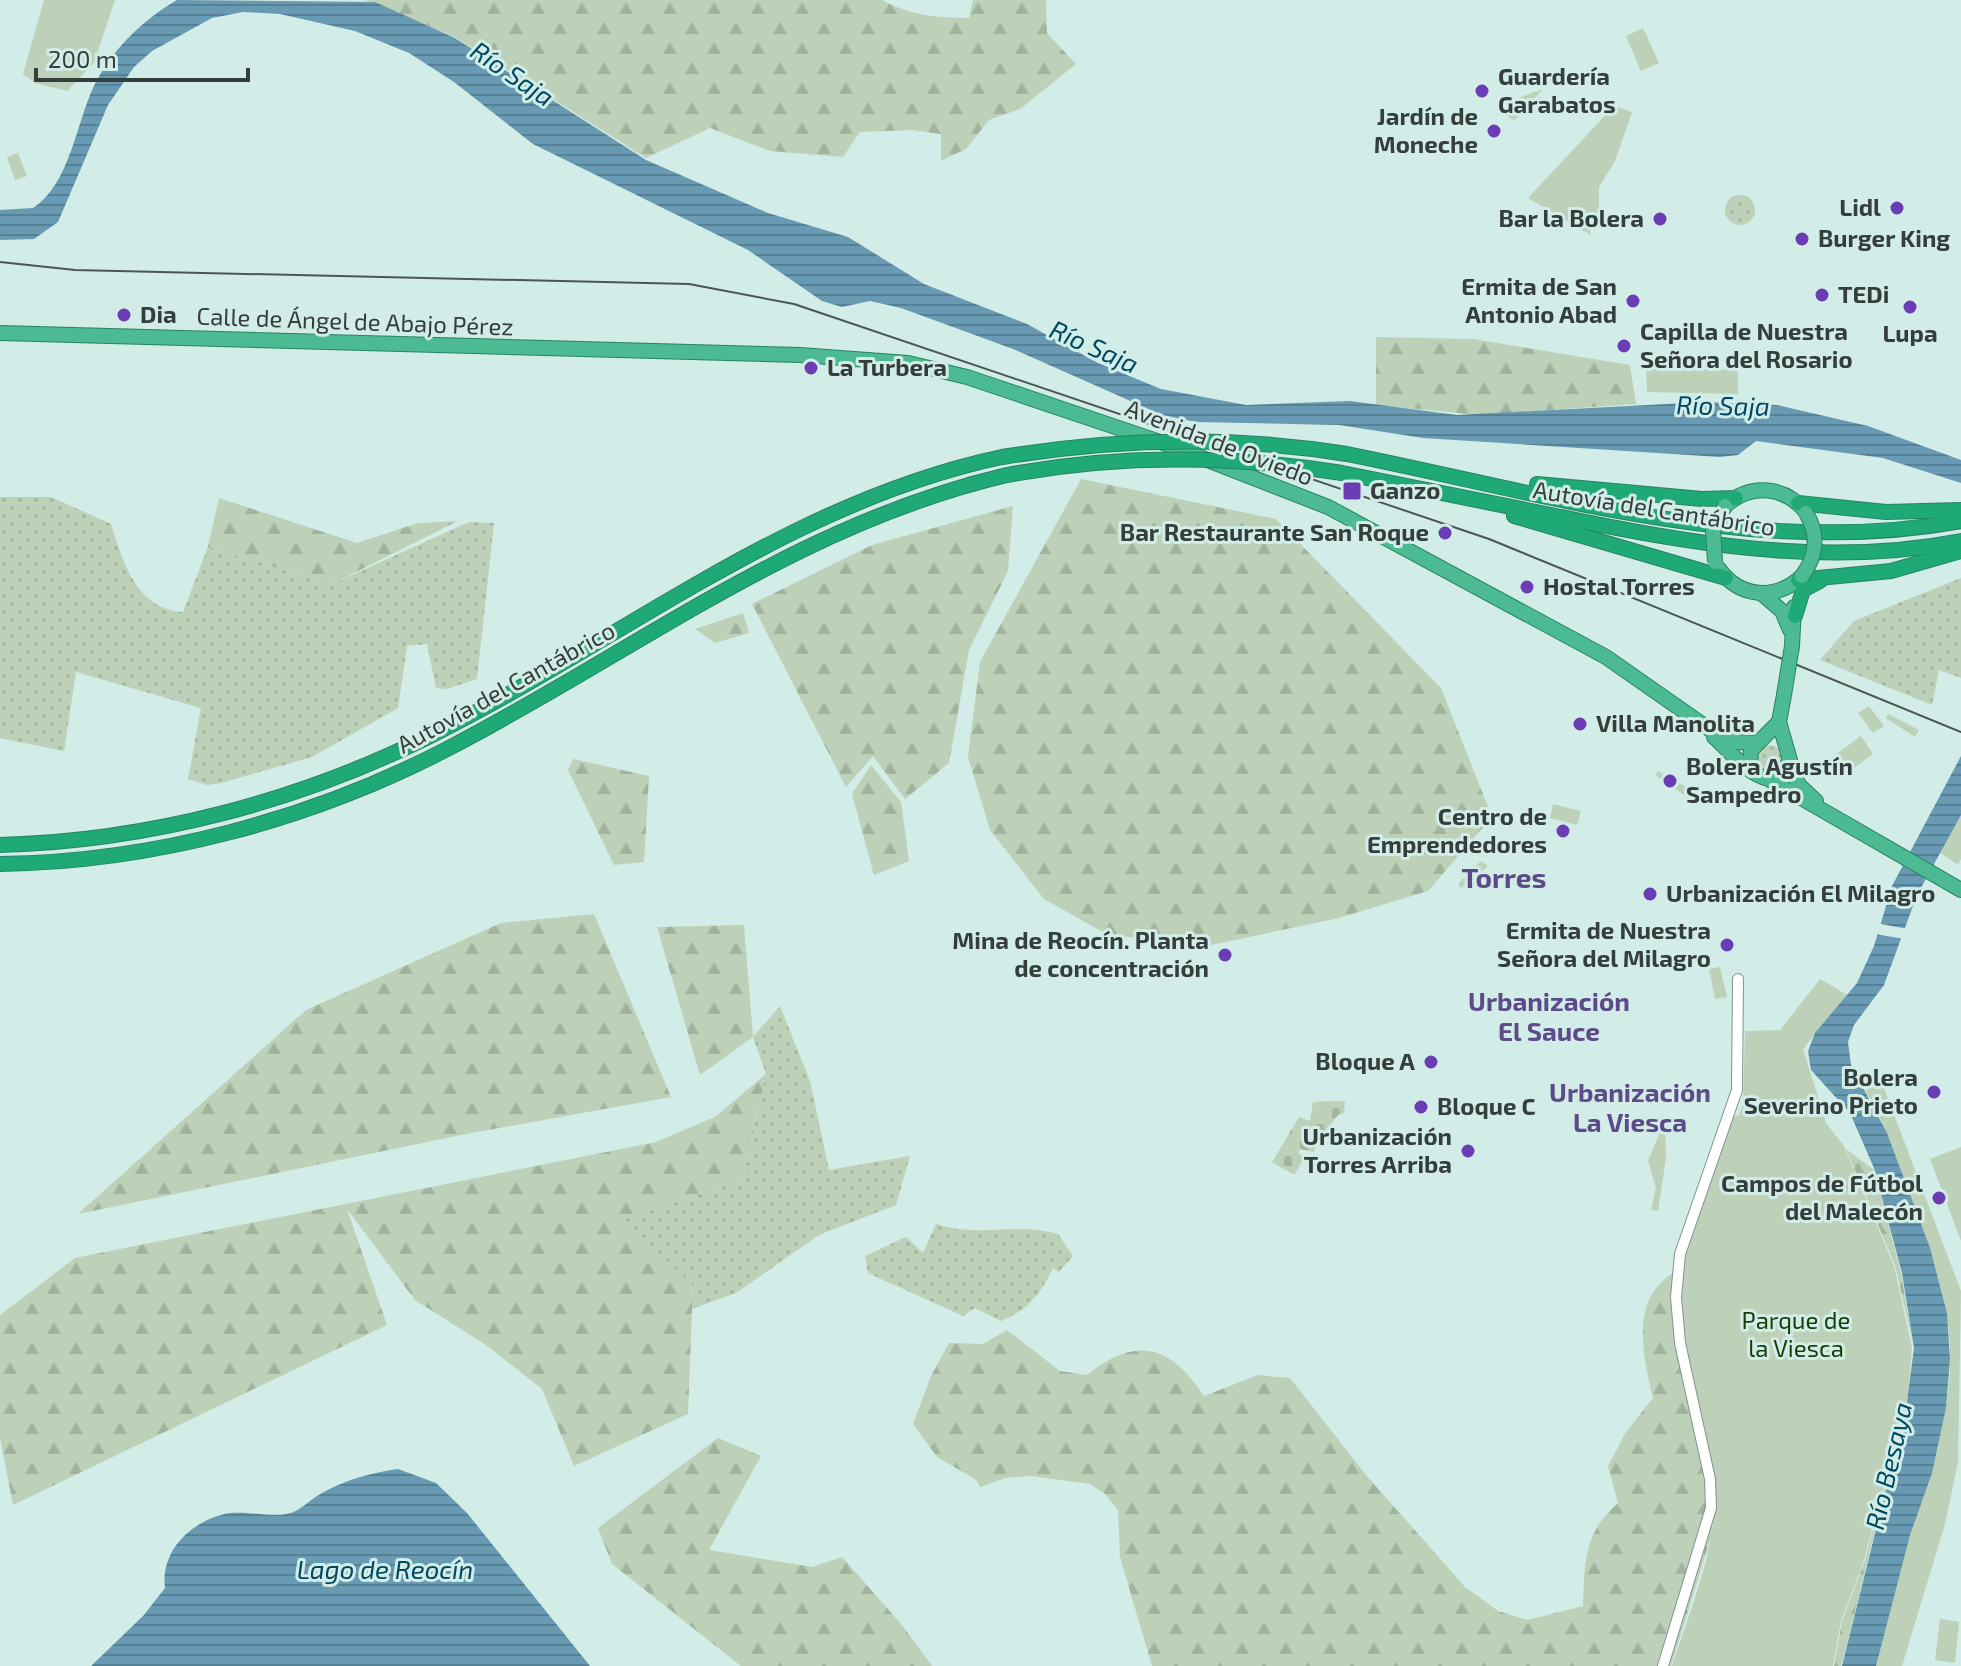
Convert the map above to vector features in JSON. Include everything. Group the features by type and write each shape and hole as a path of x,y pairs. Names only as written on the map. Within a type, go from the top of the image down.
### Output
{"highway":[{"name":"Calle de Ángel de Abajo Pérez","path":"0,333 708,354"},
{"name":"Avenida de Oviedo","path":"708,354 800,355 924,366 1013,391 1169,445 1335,510 1603,655 1709,729 1738,742 1760,742"},
{"name":"Autovía del Cantábrico","path":"0,845 75,839 187,821 264,801 348,773 467,717 810,522 903,484 1002,457 1101,442 1172,439 1273,444 1347,454 1748,531 1873,532 1959,516"},
{"path":"1347,454 1548,485 1730,502"},
{"name":"Autovía del Cantábrico","path":"0,864 71,860 183,842 257,824 350,793 479,732 808,544 893,508 1007,475 1100,461 1178,457 1257,462 1345,474 1737,549 1850,553 1961,541"},
{"path":"1345,474 1501,512 1726,578 1743,590 1762,594 1780,591 1798,580 1810,563 1815,545 1813,527 1802,508"},
{"path":"1726,578 1715,562 1713,529 1730,502 1752,491 1771,490 1802,508 1959,516"},
{"path":"1795,616 1802,592 1812,583 1891,571 1961,551"},
{"path":"1798,580 1891,571"},
{"path":"1798,580 1792,646 1779,722 1789,763 1810,797 1876,838"},
{"path":"1762,594 1786,618 1792,646"},
{"path":"1779,722 1750,753 1750,768 1757,777 1770,780 1953,878 1961,890"},
{"name":"Avenida de Oviedo","path":"1709,729 1750,768"},
{"path":"1760,742 1776,740 1784,746"},
{"path":"1770,780 1783,775 1789,763"}],"street":[{"path":"1663,1666 1709,1523 1712,1499 1680,1343 1676,1297 1680,1254 1737,1090 1740,1063 1738,979"}],"green space":[{"path":"44,0 115,0 94,63 67,91 35,83 23,74"},
{"path":"365,0 882,0 924,15 969,18 973,0 1046,0 1047,33 1076,64 1020,109 989,120 966,149 941,161 941,134 913,130 860,132 843,157 770,151 710,128 646,158 455,37"},
{"path":"1643,28 1659,63 1641,71 1626,36"},
{"path":"1543,89 1514,121 1499,108 1502,104"},
{"path":"1614,106 1632,112 1615,161 1599,187 1599,211 1589,225 1591,235 1528,198"},
{"path":"18,153 27,176 15,180 7,157"},
{"path":"1740,195 1746,196 1754,204 1754,216 1746,224 1740,225 1734,224 1726,216 1725,210 1726,204 1734,196"},
{"path":"1376,337 1473,339 1630,365 1636,404 1479,415 1376,405"},
{"path":"1646,368 1738,370 1738,394 1647,392"},
{"path":"1081,479 1276,519 1441,688 1492,817 1428,891 1339,918 1211,945 1108,935 1044,899 990,830 968,757 980,662"},
{"path":"0,497 51,497 111,524 127,568 143,593 167,609 183,612 208,547 332,584 469,522 494,523 477,679 447,689 436,688 427,644 407,646 398,708 312,757 207,785 188,779 201,708 76,672 64,751 0,738"},
{"path":"219,498 357,543 418,523 458,521 332,584 208,547"},
{"path":"1013,506 1008,571 969,650 949,763 905,799 873,756 846,787 752,604 872,545"},
{"path":"1961,578 1961,678 1939,670 1932,705 1820,660 1854,621"},
{"path":"743,613 749,633 715,643 695,629"},
{"path":"1869,706 1884,726 1873,733 1858,713"},
{"path":"1888,714 1919,730 1915,737 1886,718"},
{"path":"1861,736 1873,754 1840,778 1827,761"},
{"path":"1769,745 1779,748 1782,758 1779,768 1769,771 1759,768 1756,758 1759,748"},
{"path":"573,759 649,776 644,862 614,865 568,770"},
{"path":"871,765 901,802 909,861 874,875 852,794"},
{"name":"Bolera Agustín Sampedro","path":"1658,771 1688,788 1684,795 1655,775"},
{"path":"1553,804 1581,811 1577,825 1550,818"},
{"path":"1961,815 1961,859 1958,865 1939,852"},
{"path":"1481,861 1488,866 1461,888 1458,884"},
{"path":"594,914 671,1097 466,1134 78,1214 306,1010 501,923"},
{"path":"744,925 753,1037 700,1075 657,927"},
{"path":"1720,967 1727,997 1715,999 1709,969"},
{"name":"Parque de la Viesca","path":"1820,979 1847,995 1803,1049 1826,1123 1844,1146 1894,1266 1912,1348 1908,1394 1864,1560 1841,1621 1833,1666 1672,1666 1700,1581 1714,1514 1712,1472 1682,1337 1680,1289 1688,1238 1714,1163 1734,1116 1739,1115 1743,1105 1745,1031 1780,1030"},
{"path":"780,1006 810,1081 829,1170 910,1156 896,1205 819,1235 736,1293 692,1309 693,1285 618,1221 743,1178 766,1074 753,1037"},
{"path":"766,1074 743,1178 619,1221 642,1236 693,1285 688,1414 574,1466 542,1389 486,1345 415,1300 347,1209 387,1325 13,1505 0,1438 0,1315 75,1258 656,1142 715,1117"},
{"path":"1882,1083 1961,1291 1958,1462 1945,1524 1902,1666 1876,1666 1900,1569 1942,1426 1950,1370 1950,1341 1943,1298 1931,1256 1892,1145 1865,1090"},
{"path":"1345,1101 1344,1113 1338,1115 1323,1134 1319,1133 1314,1152 1300,1149 1298,1153 1305,1157 1294,1175 1272,1162 1299,1117 1310,1121 1313,1102"},
{"path":"1665,1120 1666,1158 1658,1211 1651,1210 1656,1187 1648,1161"},
{"path":"1961,1147 1961,1241 1930,1159"},
{"path":"1846,1149 1874,1170 1901,1273 1913,1344 1895,1265"},
{"path":"936,1224 966,1230 1027,1229 1058,1234 1073,1256 1059,1272 1053,1268 1038,1294 1026,1307 1001,1321 975,1308 963,1316 868,1273 865,1256 906,1237 923,1253"},
{"path":"1688,1266 1713,1531 1671,1666 1152,1666 1120,1557 1118,1510 1105,1494 1090,1484 1031,1476 1005,1478 981,1487 975,1479 937,1457 913,1424 931,1376 949,1343 983,1344 1007,1330 1060,1371 1087,1375 1121,1355 1151,1351 1178,1365 1204,1396 1258,1375 1290,1378 1366,1475 1465,1587 1498,1611 1527,1620 1583,1606 1586,1562 1592,1538 1618,1503 1608,1466 1626,1432 1653,1398 1643,1340 1647,1304 1669,1276"},
{"path":"1907,1400 1846,1648 1841,1666 1834,1666 1842,1621 1865,1560"},
{"path":"718,1438 761,1456 709,1550 812,1567 842,1557 902,1625 932,1666 741,1666 612,1564 598,1528"},
{"path":"1940,1619 1959,1622 1955,1663 1935,1660"}],"water":[{"name":"Río Saja","path":"177,0 375,2 455,38 646,160 768,213 848,237 924,284 1027,324 1098,363 1161,389 1246,405 1350,401 1457,415 1704,402 1777,405 1868,426 1961,460 1961,483 1883,458 1756,441 1738,455 1720,457 1423,438 1339,425 1196,422 1162,415 1013,349 901,308 870,301 842,307 822,301 748,250 533,144 454,82 409,53 355,31 280,14 243,12 212,18 152,51 134,67 108,105 58,222 34,239 0,240 0,210 33,208 55,185 93,88 108,62 140,27"},
{"path":"1961,756 1961,815 1917,895 1884,985 1854,1025 1848,1042 1851,1065 1887,1133 1930,1248 1947,1313 1950,1359 1946,1408 1932,1473 1910,1535 1876,1666 1842,1666 1906,1409 1914,1348 1902,1273 1874,1168 1850,1113 1811,1070 1808,1051 1815,1033 1857,983 1874,946 1892,886"},
{"name":"Lago de Reocín","path":"398,1469 436,1483 467,1513 590,1666 91,1666 144,1615 165,1588 168,1561 182,1538 192,1529 216,1516 230,1513 291,1513 341,1484"}],"pier":[{"path":"1876,923 1910,929 1906,939 1880,935 1873,933"}],"railway":[{"path":"0,262 75,270 689,284 794,304 1489,539 1961,732"}],"place":[{"name":"Guardería Garabatos","path":"1482,91"},
{"name":"Jardín de Moneche","path":"1494,131"},
{"name":"Lidl","path":"1897,208"},
{"name":"Bar la Bolera","path":"1660,219"},
{"name":"Burger King","path":"1802,239"},
{"name":"TEDi","path":"1822,295"},
{"name":"Ermita de San Antonio Abad","path":"1633,301"},
{"name":"Lupa","path":"1910,307"},
{"name":"Dia","path":"124,315"},
{"name":"Capilla de Nuestra Señora del Rosario","path":"1624,346"},
{"name":"La Turbera","path":"811,368"},
{"name":"Ganzo","path":"1352,491"},
{"name":"Bar Restaurante San Roque","path":"1445,533"},
{"name":"Hostal Torres","path":"1527,587"},
{"name":"Villa Manolita","path":"1580,724"},
{"name":"Bolera Agustín Sampedro","path":"1670,781"},
{"name":"Centro de Emprendedores","path":"1563,831"},
{"name":"Urbanización El Milagro","path":"1650,894"},
{"name":"Ermita de Nuestra Señora del Milagro","path":"1727,945"},
{"name":"Mina de Reocín. Planta de concentración","path":"1225,955"},
{"name":"Bloque A","path":"1431,1062"},
{"name":"Bolera Severino Prieto","path":"1934,1092"},
{"name":"Bloque C","path":"1421,1107"},
{"name":"Urbanización Torres Arriba","path":"1468,1151"},
{"name":"Campos de Fútbol del Malecón","path":"1939,1198"}],"district":[{"name":"Torres","path":"1504,878"},
{"name":"Urbanización El Sauce","path":"1549,1017"},
{"name":"Urbanización La Viesca","path":"1630,1108"}],"water label":[{"name":"Río Besaya","path":"1889,1466"}]}
